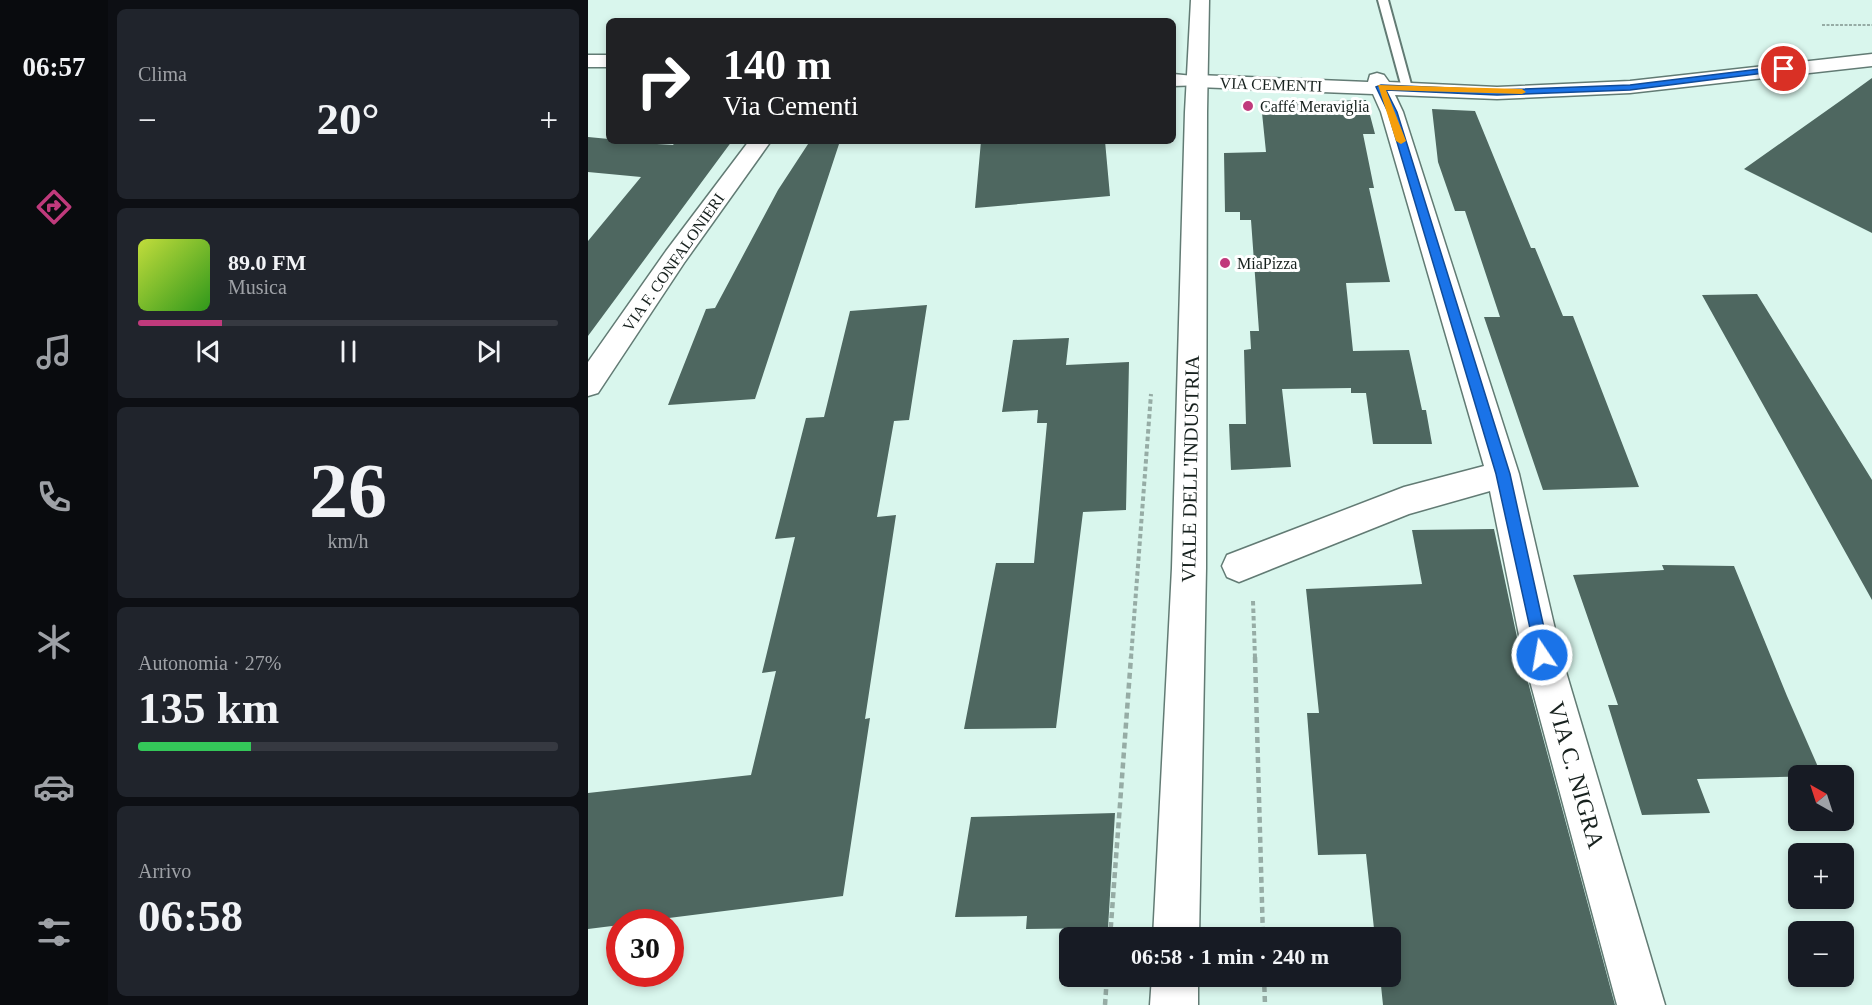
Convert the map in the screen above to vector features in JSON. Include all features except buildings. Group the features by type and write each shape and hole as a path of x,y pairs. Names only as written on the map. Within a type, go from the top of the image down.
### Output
{"street":[{"name":"VIALE DELL'INDUSTRIA","path":"1176,927 1189,568 1200,0"},
{"name":"VIA CEMENTI","path":"1176,80 1379,83 1407,88 1497,93 1630,87 1872,60"},
{"path":"588,61 606,61"},
{"name":"VIA C. NIGRA","path":"1379,83 1392,112 1503,474 1542,655 1641,1005"},
{"name":"VIA F. CONFALONIERI","path":"588,385 675,257 758,144"},
{"path":"1245,564 1404,501 1503,474"},
{"path":"1174,1005 1175,987"}],"lane":[{"path":"1383,0 1407,88"}],"path":[{"path":"1822,26 1872,25"},
{"path":"1111,927 1151,391"},
{"path":"1245,564 1262,927"},
{"path":"1105,1005 1106,987"},
{"path":"1264,987 1265,1005"}],"slow traffic":[{"path":"1401,141 1381,87 1497,93 1522,92"}],"place":[{"name":"Caffé Meraviglia","path":"1248,106"},
{"name":"MiaPizza","path":"1225,263"}],"route":[{"path":"1542,655 1503,474 1392,112 1381,87 1497,93 1630,87 1784,69"}]}
